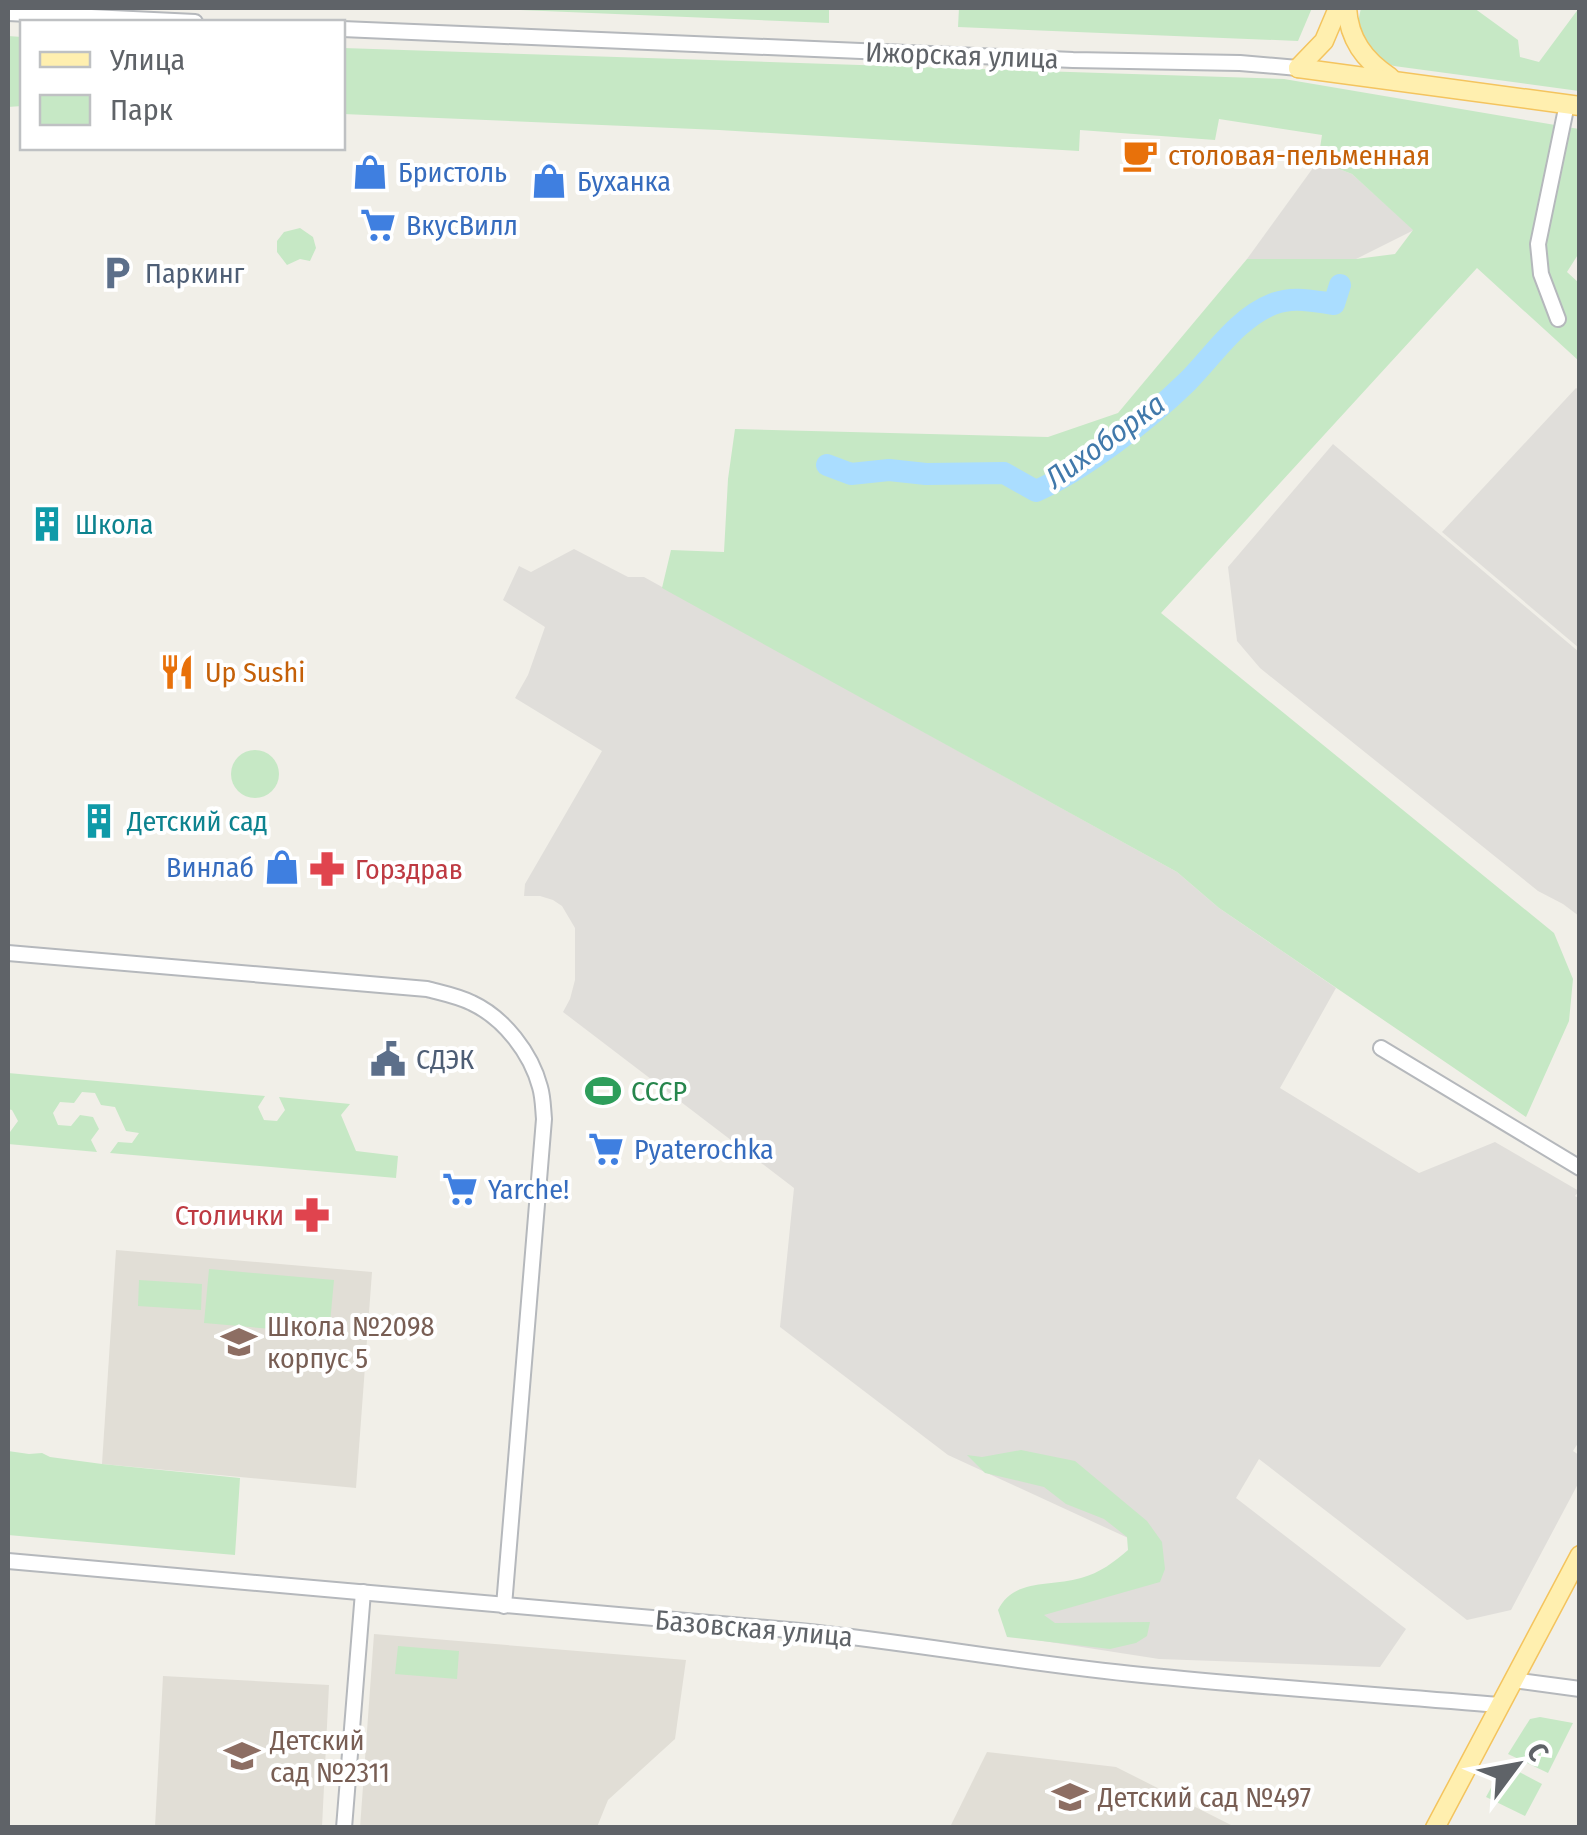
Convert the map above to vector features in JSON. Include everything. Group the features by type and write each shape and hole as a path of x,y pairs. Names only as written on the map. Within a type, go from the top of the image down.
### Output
{"main road":[{"path":"1298,68 1324,41 1338,8"},
{"path":"1347,8 1349,27 1360,51 1380,71 1400,81"},
{"name":"Ижорская улица","path":"1298,68 1573,105"},
{"path":"1435,1828 1580,1555"}],"street":[{"path":"8,13 153,20"},
{"name":"Ижорская улица","path":"345,29 1298,68"},
{"path":"1558,319 1541,274 1538,244 1573,105"},
{"path":"8,953 426,989 476,1004 518,1041 541,1089 544,1119 504,1606"},
{"path":"1381,1048 1580,1168"},
{"name":"Базовская улица","path":"8,1561 886,1640 1140,1675 1500,1704"},
{"path":"344,1828 363,1592"},
{"path":"1513,1680 1580,1689"}],"shaded area":[{"path":"1318,161 1352,174 1414,230 1356,259 1247,259"},
{"path":"1576,388 1580,391 1579,648 1442,532"},
{"path":"1333,444 1579,652 1579,916 1538,891 1260,668 1237,641 1228,567"},
{"path":"574,549 628,577 644,577 1177,872 1219,908 1336,988 1280,1088 1419,1173 1495,1142 1579,1191 1575,1196 1580,1199 1580,1440 1573,1451 1579,1455 1579,1482 1511,1610 1467,1620 1259,1459 1236,1498 1406,1629 1380,1667 1159,1659 1012,1636 1013,1619 1137,1585 1139,1543 948,1455 780,1327 794,1188 563,1012 575,980 575,928 562,906 553,900 524,896 525,884 602,751 515,698 528,675 545,627 503,600 519,566 531,572"},
{"name":"Школа №2098 корпус 5","path":"116,1250 372,1272 356,1488 102,1464"},
{"path":"374,1634 686,1660 675,1739 608,1800 597,1827 360,1828"},
{"name":"Детский сад №2311","path":"163,1676 329,1685 322,1827 155,1827"},
{"name":"Детский сад №497","path":"987,1752 1116,1767 1235,1827 950,1827"}],"green space":[{"path":"470,8 829,8 829,23"},
{"path":"959,8 1312,8 1298,41 958,27"},
{"path":"1361,8 1474,8 1518,40 1520,57 1539,62 1579,8 1579,91 1380,61 1361,45"},
{"path":"8,36 20,37 20,106 8,107"},
{"path":"345,48 1284,79 1579,129 1579,253 1567,272 1579,283 1579,361 1477,268 1161,613 1554,933 1573,979 1569,1021 1526,1117 1219,908 1177,872 662,588 671,550 724,552 735,429 1048,437 1118,413 1247,259 1356,259 1395,254 1413,230 1352,174 1318,161 1322,135 1219,119 1215,140 1080,130 1079,151 345,114"},
{"path":"300,228 313,237 316,248 310,261 300,259 287,265 277,252 277,241 284,232"},
{"path":"255,750 272,757 279,774 272,791 255,798 238,791 231,774 238,757"},
{"path":"8,1073 265,1096 258,1107 264,1120 277,1121 285,1110 279,1097 350,1104 341,1115 356,1151 398,1156 396,1178 110,1153 118,1142 132,1143 139,1133 126,1131 115,1107 101,1105 95,1093 82,1092 74,1103 60,1102 53,1113 58,1125 71,1126 80,1115 93,1117 99,1129 91,1140 97,1152 8,1144 8,1133 18,1121 8,1109"},
{"path":"209,1269 334,1280 329,1334 204,1323"},
{"path":"139,1280 202,1284 201,1310 138,1306"},
{"path":"1021,1450 1075,1461 1147,1521 1162,1542 1165,1569 1160,1582 1044,1615 1055,1623 1150,1622 1147,1636 1136,1643 1110,1649 1007,1637 998,1610 1013,1593 1034,1585 1088,1576 1128,1550 1127,1537 1104,1519 1066,1504 1044,1487 985,1473 967,1455 982,1457"},
{"path":"8,1451 240,1478 235,1555 8,1535"},
{"path":"398,1646 459,1651 457,1679 395,1674"},
{"path":"1530,1719 1573,1723 1548,1773 1508,1754"},
{"path":"1504,1764 1542,1784 1525,1816 1486,1797"}],"waterway":[{"name":"Лихоборка","path":"827,465 851,474 889,470 926,474 1004,473 1036,491 1095,457 1154,412 1248,318 1288,300 1334,304 1340,285"}],"place":[{"name":"столовая-пельменная","path":"1140,155"},
{"name":"Бристоль","path":"370,172"},
{"name":"Буханка","path":"549,181"},
{"name":"ВкусВилл","path":"378,225"},
{"name":"Паркинг","path":"117,273"},
{"name":"Школа","path":"47,524"},
{"name":"Up Sushi","path":"177,672"},
{"name":"Детский сад","path":"99,821"},
{"name":"Винлаб","path":"282,867"},
{"name":"Горздрав","path":"327,869"},
{"name":"СДЭК","path":"388,1059"},
{"name":"СССР","path":"603,1091"},
{"name":"Pyaterochka","path":"606,1149"},
{"name":"Yarche!","path":"460,1189"},
{"name":"Столички","path":"312,1215"},
{"name":"Школа №2098 корпус 5","path":"239,1342"},
{"name":"Детский сад №2311","path":"242,1756"},
{"name":"Детский сад №497","path":"1070,1797"}]}
